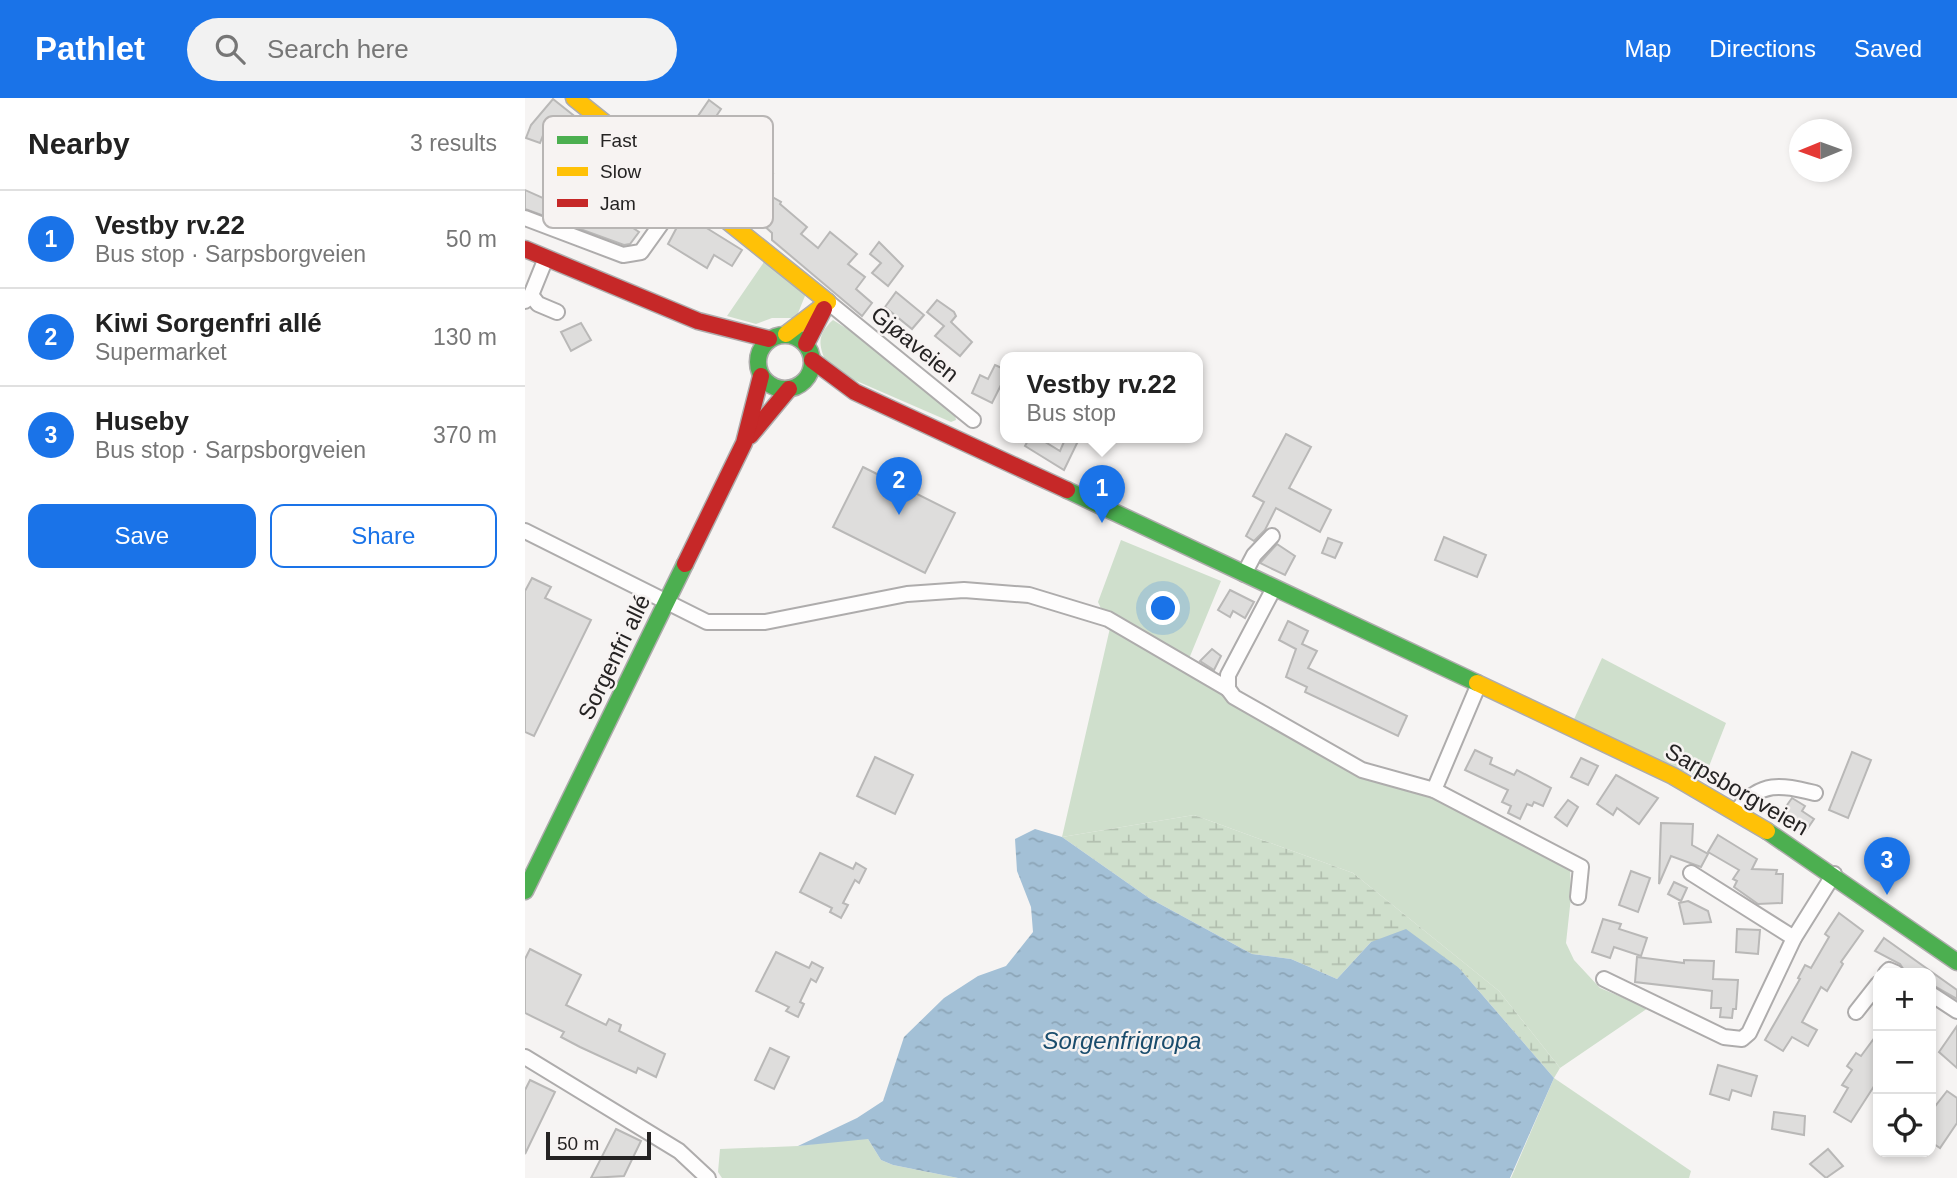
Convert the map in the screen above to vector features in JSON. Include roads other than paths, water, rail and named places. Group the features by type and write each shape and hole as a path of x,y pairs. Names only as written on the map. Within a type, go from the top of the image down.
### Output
{"main road":[{"name":"Gjøaveien","path":"575,98 597,116"},
{"name":"Gjøaveien","path":"735,228 828,302"},
{"path":"525,248 698,321 769,339 786,334 828,302"},
{"path":"806,344 828,302"},
{"path":"698,321 750,359 774,387 795,387"},
{"path":"744,443 811,369 812,360 806,344 786,334"},
{"path":"744,443 750,359 769,339"},
{"name":"Sarpsborgveien","path":"812,360 855,393 1673,776 1737,810 1834,874 1957,962"},
{"name":"Sarpsborgveien","path":"795,387 855,393"},
{"name":"Sorgenfri allé","path":"525,891 744,443"}],"street":[{"path":"525,218 543,225"},
{"path":"551,228 623,255 635,254 646,246 659,228"},
{"path":"546,258 528,298 557,312"},
{"name":"Gjøaveien","path":"828,302 973,420"},
{"path":"525,531 694,617 721,624 765,622 907,594 964,590 1029,596 1108,619 1228,689 1234,697 1362,770 1434,790 1581,867 1578,897"},
{"path":"1244,574 1254,555 1272,536"},
{"path":"1228,689 1228,675 1274,588"},
{"path":"1434,790 1478,686"},
{"path":"1737,810 1763,789 1781,785 1815,793"},
{"path":"1691,873 1794,939"},
{"path":"1604,979 1724,1037 1742,1039 1749,1033 1794,939 1834,874"},
{"path":"1856,1012 1873,990"},
{"path":"1936,997 1957,1011"},
{"path":"525,1057 679,1150 708,1178"}],"water":[{"name":"Sorgenfrigropa","path":"1035,829 1062,837 1149,898 1252,954 1291,959 1337,979 1371,942 1406,929 1459,968 1554,1078 1510,1178 958,1178 893,1165 881,1160 868,1139 798,1146 857,1118 883,1101 904,1037 944,998 978,976 1006,966 1033,932 1031,907 1017,871 1015,839"}],"place":[{"name":"Kiwi Sorgenfri allé","path":"899,515"},
{"name":"Vestby rv.22","path":"1102,523"},
{"name":"Huseby","path":"1887,895"}]}
